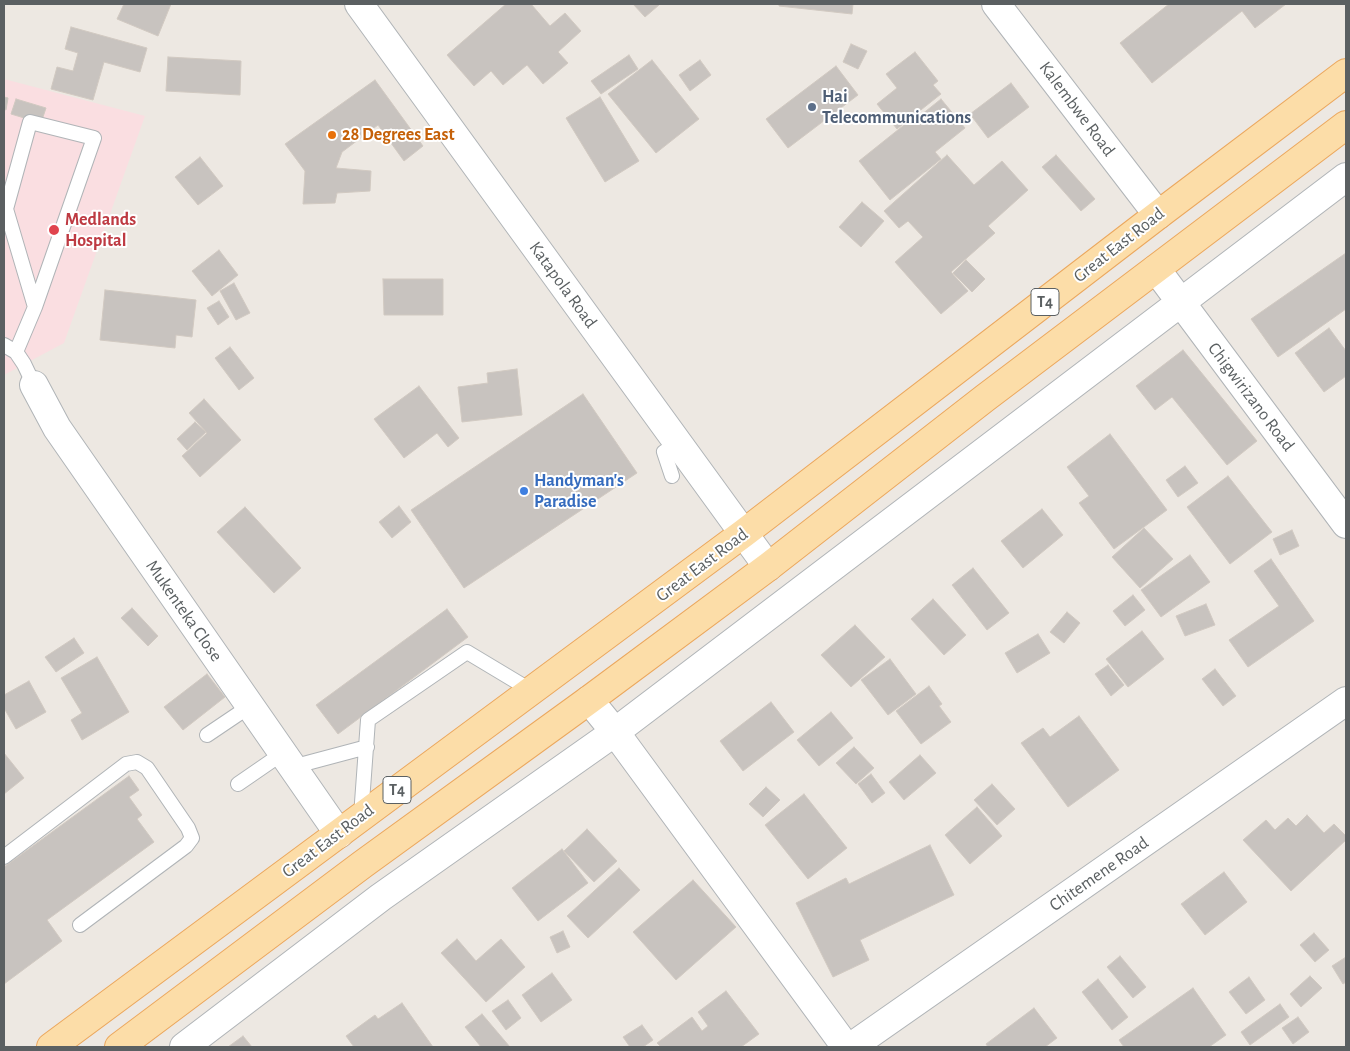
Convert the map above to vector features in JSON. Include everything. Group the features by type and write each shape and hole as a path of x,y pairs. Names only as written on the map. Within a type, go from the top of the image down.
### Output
{"main road":[{"name":"Great East Road","path":"51,1047 744,534 1158,215 1346,73"},
{"name":"T4","path":"118,1047 363,864 768,567 985,398 1346,125"}],"street":[{"name":"Katapola Road","path":"359,4 768,567"},
{"name":"Kalembwe Road","path":"996,4 1158,215"},
{"path":"184,1047 381,897 615,732 1346,177"},
{"name":"Chigwirizano Road","path":"1156,269 1346,524"},
{"name":"Mukenteka Close","path":"34,384 57,428 339,834"},
{"path":"589,700 615,732 846,1047"},
{"name":"Chitemene Road","path":"851,1047 1346,701"}],"lane":[{"path":"34,307 5,206 30,122 94,138 34,307 10,348 24,364 34,384"},
{"path":"672,476 664,452 678,443"},
{"path":"360,817 368,720 467,652 532,691"},
{"path":"207,735 250,706"},
{"path":"238,784 287,760 366,747"},
{"path":"4,857 126,764 137,762 146,768 188,828 192,838 186,846 80,925"}],"shaded area":[{"name":"Medlands Hospital","path":"4,79 145,116 64,343 4,375"}],"building":[{"path":"124,4 171,4 158,36 117,19"},
{"path":"506,4 531,4 550,26 565,13 581,31 558,52 568,63 543,84 527,65 503,85 491,71 474,86 447,55"},
{"path":"633,4 659,4 659,5 645,17"},
{"path":"779,4 853,4 852,14 779,6"},
{"path":"1169,4 1286,4 1255,28 1242,11 1152,83 1120,43"},
{"path":"71,27 147,48 140,72 104,62 93,100 51,89 57,67 73,71 78,53 65,49"},
{"path":"851,44 867,51 858,69 843,62"},
{"path":"915,52 938,81 933,85 941,94 897,129 877,104 897,88 886,74"},
{"path":"629,55 638,69 601,94 591,81"},
{"path":"168,57 241,61 240,95 166,91"},
{"path":"652,60 699,119 656,153 608,94"},
{"path":"700,60 711,75 690,91 679,75"},
{"name":"Hai Telecommunications","path":"836,66 858,95 788,148 766,119"},
{"name":"28 Degrees East","path":"375,80 423,146 404,161 378,125 342,152 336,168 371,171 370,191 337,193 335,203 303,204 305,171 285,144"},
{"path":"1011,83 1029,107 988,138 970,114"},
{"path":"4,97 8,98 6,110 4,109"},
{"path":"600,97 639,161 605,182 566,118"},
{"path":"16,99 46,108 41,123 11,114"},
{"path":"941,99 965,128 935,152 941,159 890,200 859,161 919,113 921,115"},
{"path":"947,155 974,185 1002,161 1028,190 988,226 995,233 951,272 968,291 941,314 895,262 923,237 908,221 899,228 884,211"},
{"path":"1056,155 1095,199 1081,211 1042,167"},
{"path":"200,157 223,186 198,205 175,177"},
{"path":"862,202 884,221 861,247 839,227"},
{"path":"219,250 238,275 212,296 192,271"},
{"path":"1346,253 1346,309 1278,357 1251,319"},
{"path":"966,260 985,279 972,292 953,273"},
{"path":"383,279 443,279 443,315 384,315"},
{"path":"234,283 250,313 236,320 220,291"},
{"path":"105,290 196,300 192,337 176,335 175,348 100,340"},
{"path":"219,301 229,317 218,325 207,308"},
{"path":"1329,328 1346,351 1346,376 1324,392 1295,353"},
{"path":"230,347 254,378 239,390 215,358"},
{"path":"1183,350 1257,441 1227,465 1172,397 1155,410 1136,386"},
{"path":"517,369 522,415 462,422 458,387 488,383 487,373"},
{"path":"419,386 459,438 448,447 437,433 404,458 374,419"},
{"name":"Handyman's Paradise","path":"583,394 637,473 464,588 411,510"},
{"path":"204,399 241,440 200,477 182,456 207,433 189,413"},
{"path":"195,422 206,432 187,450 177,439"},
{"path":"1110,434 1167,510 1114,549 1079,503 1089,496 1067,467"},
{"path":"1185,466 1198,483 1178,497 1166,480"},
{"path":"1228,476 1272,532 1230,564 1187,507"},
{"path":"399,506 411,522 392,538 379,522"},
{"path":"245,507 301,568 274,593 217,532"},
{"path":"1042,509 1063,535 1023,568 1001,541"},
{"path":"1144,528 1173,559 1140,588 1112,557"},
{"path":"1292,530 1299,546 1280,555 1273,539"},
{"path":"1190,555 1210,582 1161,617 1141,590"},
{"path":"1271,559 1314,621 1248,667 1229,640 1279,606 1254,571"},
{"path":"973,568 1009,613 987,630 952,585"},
{"path":"1133,595 1145,610 1125,626 1113,611"},
{"path":"933,599 966,635 944,655 911,619"},
{"path":"1206,604 1215,625 1185,636 1176,616"},
{"path":"132,608 158,636 148,646 121,618"},
{"path":"447,609 468,637 338,734 316,705"},
{"path":"1067,612 1080,623 1064,643 1050,632"},
{"path":"855,625 885,657 851,687 821,655"},
{"path":"1142,631 1164,659 1128,687 1106,659"},
{"path":"1038,634 1050,653 1017,673 1005,653"},
{"path":"74,638 84,653 56,672 45,657"},
{"path":"97,657 129,712 82,740 71,720 82,713 61,678"},
{"path":"890,659 916,694 888,715 861,680"},
{"path":"1108,665 1124,685 1111,696 1095,674"},
{"path":"1215,669 1236,696 1223,706 1202,679"},
{"path":"207,674 225,697 183,730 164,707"},
{"path":"29,681 46,712 16,729 4,708 4,695"},
{"path":"929,686 942,704 939,706 951,722 921,744 896,711"},
{"path":"771,702 794,732 743,771 720,741"},
{"path":"831,712 853,738 819,766 797,740"},
{"path":"1079,716 1119,770 1068,807 1021,743 1043,728 1050,737"},
{"path":"854,747 874,768 856,784 836,763"},
{"path":"4,753 24,778 4,794"},
{"path":"920,755 936,773 904,800 889,782"},
{"path":"871,774 885,793 872,803 858,784"},
{"path":"129,776 139,790 129,797 142,815 137,819 154,842 47,920 62,941 4,984 4,867"},
{"path":"992,784 1015,809 997,825 974,800"},
{"path":"766,787 780,800 763,817 749,804"},
{"path":"804,794 847,848 808,879 765,825"},
{"path":"977,807 1002,836 970,864 945,835"},
{"path":"1307,815 1324,833 1334,824 1346,836 1346,840 1291,891 1243,840 1266,820 1275,830 1288,818 1296,826"},
{"path":"587,829 617,861 594,882 564,851"},
{"path":"930,845 954,895 860,940 869,960 833,977 796,903 846,878 849,884"},
{"path":"562,849 588,883 538,921 512,888"},
{"path":"619,868 640,890 588,938 567,916"},
{"path":"1224,872 1247,902 1205,935 1181,904"},
{"path":"693,880 736,927 676,980 633,932"},
{"path":"563,931 570,947 557,953 550,937"},
{"path":"1314,933 1329,950 1315,962 1300,945"},
{"path":"457,939 476,961 501,939 525,967 486,1002 441,953"},
{"path":"1120,956 1146,987 1133,998 1107,967"},
{"path":"1346,957 1346,982 1343,984 1332,966"},
{"path":"552,973 572,1000 541,1022 522,995"},
{"path":"1310,976 1322,988 1301,1007 1290,994"},
{"path":"1249,977 1265,1000 1246,1014 1229,992"},
{"path":"1098,979 1128,1017 1112,1030 1082,992"},
{"path":"1193,988 1226,1035 1209,1047 1124,1047 1119,1040"},
{"path":"726,991 759,1034 741,1047 661,1047 657,1043 692,1017 702,1031 708,1026 698,1012"},
{"path":"508,1000 521,1018 506,1030 492,1011"},
{"path":"402,1003 433,1047 354,1047 346,1036 375,1015 378,1019"},
{"path":"1280,1004 1289,1017 1250,1045 1241,1032"},
{"path":"1034,1008 1057,1038 1045,1047 988,1047 986,1044"},
{"path":"482,1014 510,1047 481,1047 465,1027"},
{"path":"1298,1017 1309,1032 1293,1044 1282,1028"},
{"path":"642,1025 653,1040 643,1047 630,1047 623,1037"},
{"path":"243,1036 252,1047 228,1047"}],"place":[{"name":"Hai Telecommunications","path":"812,107"},
{"name":"28 Degrees East","path":"332,135"},
{"name":"Medlands Hospital","path":"54,230"},
{"name":"Handyman's Paradise","path":"524,491"}]}
